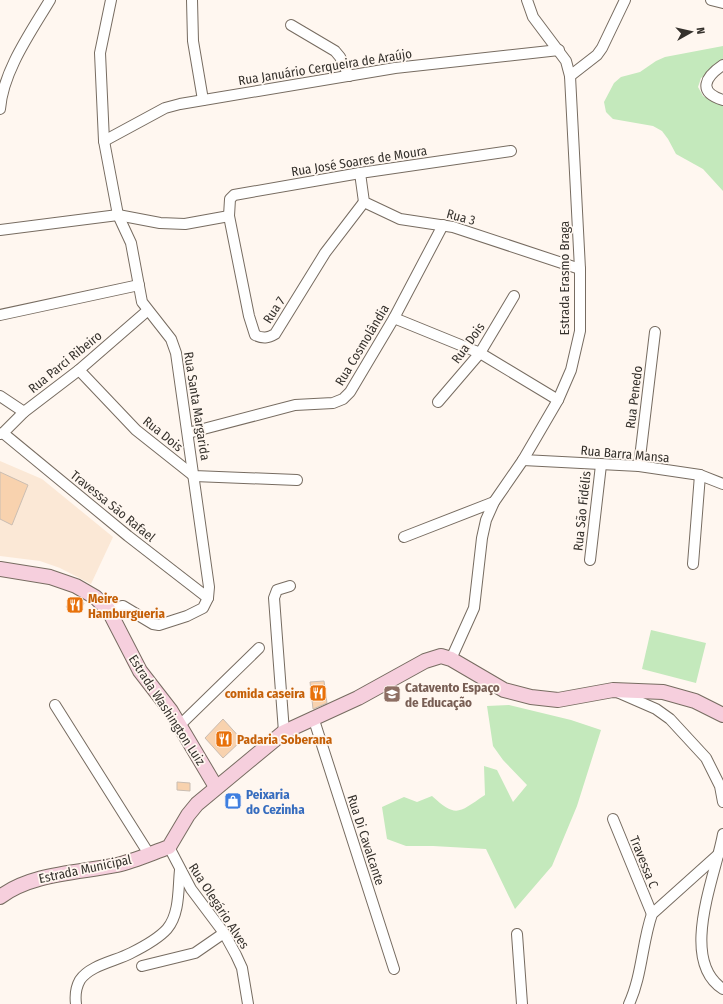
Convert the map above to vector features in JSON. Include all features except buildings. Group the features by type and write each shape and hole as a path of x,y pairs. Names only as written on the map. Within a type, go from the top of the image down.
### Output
{"street":[{"path":"0,108 1,97 6,79 50,0"},
{"name":"Rua Santa Margarida","path":"111,0 100,53 104,141 118,215 131,243 142,302 147,311 171,339 176,353 209,587 208,598"},
{"path":"192,0 193,41 203,100"},
{"name":"Estrada Erasmo Braga","path":"451,659 474,608 482,538 486,520 494,502 523,460 558,400 571,370 580,331 580,269 570,76 566,61 533,17 526,0"},
{"path":"570,76 597,55 602,48 624,0"},
{"path":"711,0 723,3"},
{"path":"291,25 335,52 340,57 349,76"},
{"name":"Rua Januário Cerqueira de Araújo","path":"104,141 165,108 203,100 395,68 559,50"},
{"path":"723,65 709,76 706,82 707,90 711,95 723,100"},
{"name":"Rua José Soares de Moura","path":"229,216 230,199 234,195 241,193 360,173 511,151"},
{"path":"360,173 364,202"},
{"name":"Rua 3","path":"364,202 400,219 443,225 580,269"},
{"name":"Rua 7","path":"229,216 253,329 255,335 260,338 268,338 274,334 325,253 364,202"},
{"path":"0,230 118,215 160,223 185,224 229,216"},
{"name":"Rua Cosmolândia","path":"188,433 275,409 294,405 333,403 343,399 350,392 394,318 443,225"},
{"path":"0,315 139,285"},
{"name":"Rua Dois","path":"438,402 480,354 514,296"},
{"name":"Rua Parci Ribeiro","path":"1,434 24,412 79,370 147,311"},
{"path":"394,318 480,354 558,400"},
{"name":"Rua Penedo","path":"639,466 654,332"},
{"name":"Rua Dois","path":"79,370 136,430 194,476"},
{"path":"0,396 24,412"},
{"name":"Travessa São Rafael","path":"1,434 208,598"},
{"name":"Rua Barra Mansa","path":"523,460 639,466 700,475 723,484"},
{"name":"Rua São Fidélis","path":"590,560 601,465"},
{"path":"693,564 700,475"},
{"path":"194,476 298,480"},
{"path":"404,537 494,502"},
{"name":"Estrada Washington Luiz","path":"0,568 50,577 76,586 95,597 108,609 140,671 180,725 216,787"},
{"path":"284,732 274,598 276,590 290,586"},
{"path":"108,609 123,606 153,624 159,625 187,616 203,608 208,598"},
{"path":"180,725 259,648"},
{"path":"169,847 188,815 216,787 256,757 284,732 313,717 358,698 425,660 441,656 451,659 504,690 531,697 558,700 614,690 663,692 696,701 723,715"},
{"path":"614,690 656,709 670,719 706,758 720,786 723,802"},
{"path":"55,705 149,854"},
{"name":"Rua Di Cavalcante","path":"313,717 394,970"},
{"name":"Travessa C","path":"613,819 652,914"},
{"path":"723,834 720,853 706,899 701,932 704,967 708,975 723,989"},
{"name":"Estrada Municipal","path":"0,898 11,889 26,882 119,864 169,847"},
{"name":"Rua Olegário Alves","path":"169,847 191,889 224,933 242,968 248,1004"},
{"path":"629,1004 640,966 647,929 652,914 720,853"},
{"path":"76,1004 76,990 80,980 89,972 132,953 157,938 168,928 174,917 177,904 180,870"},
{"path":"142,966 195,953 224,933"},
{"path":"517,934 522,1004"}],"shaded area":[{"path":"0,461 42,479 113,537 91,584 60,568 40,561 0,556"}],"green space":[{"path":"723,46 723,62 701,78 698,87 703,96 723,106 723,191 703,169 676,154 662,131 653,126 613,119 606,112 604,102 614,83 621,77 640,72 656,61 665,57"},
{"path":"651,630 706,643 696,683 642,669"},
{"path":"509,705 571,720 601,730 577,806 552,866 515,909 486,849 406,846 387,839 382,807 404,797 417,802 432,796 447,808 453,810 463,809 485,795 484,766 497,770 513,802 527,785 503,760 493,746 487,706"}],"place":[{"name":"Meire Hamburgueria","path":"75,605"},
{"name":"comida caseira","path":"318,693"},
{"name":"Catavento Espaço de Educação","path":"392,694"},
{"name":"Padaria Soberana","path":"224,739"},
{"name":"Peixaria do Cezinha","path":"233,801"}]}
